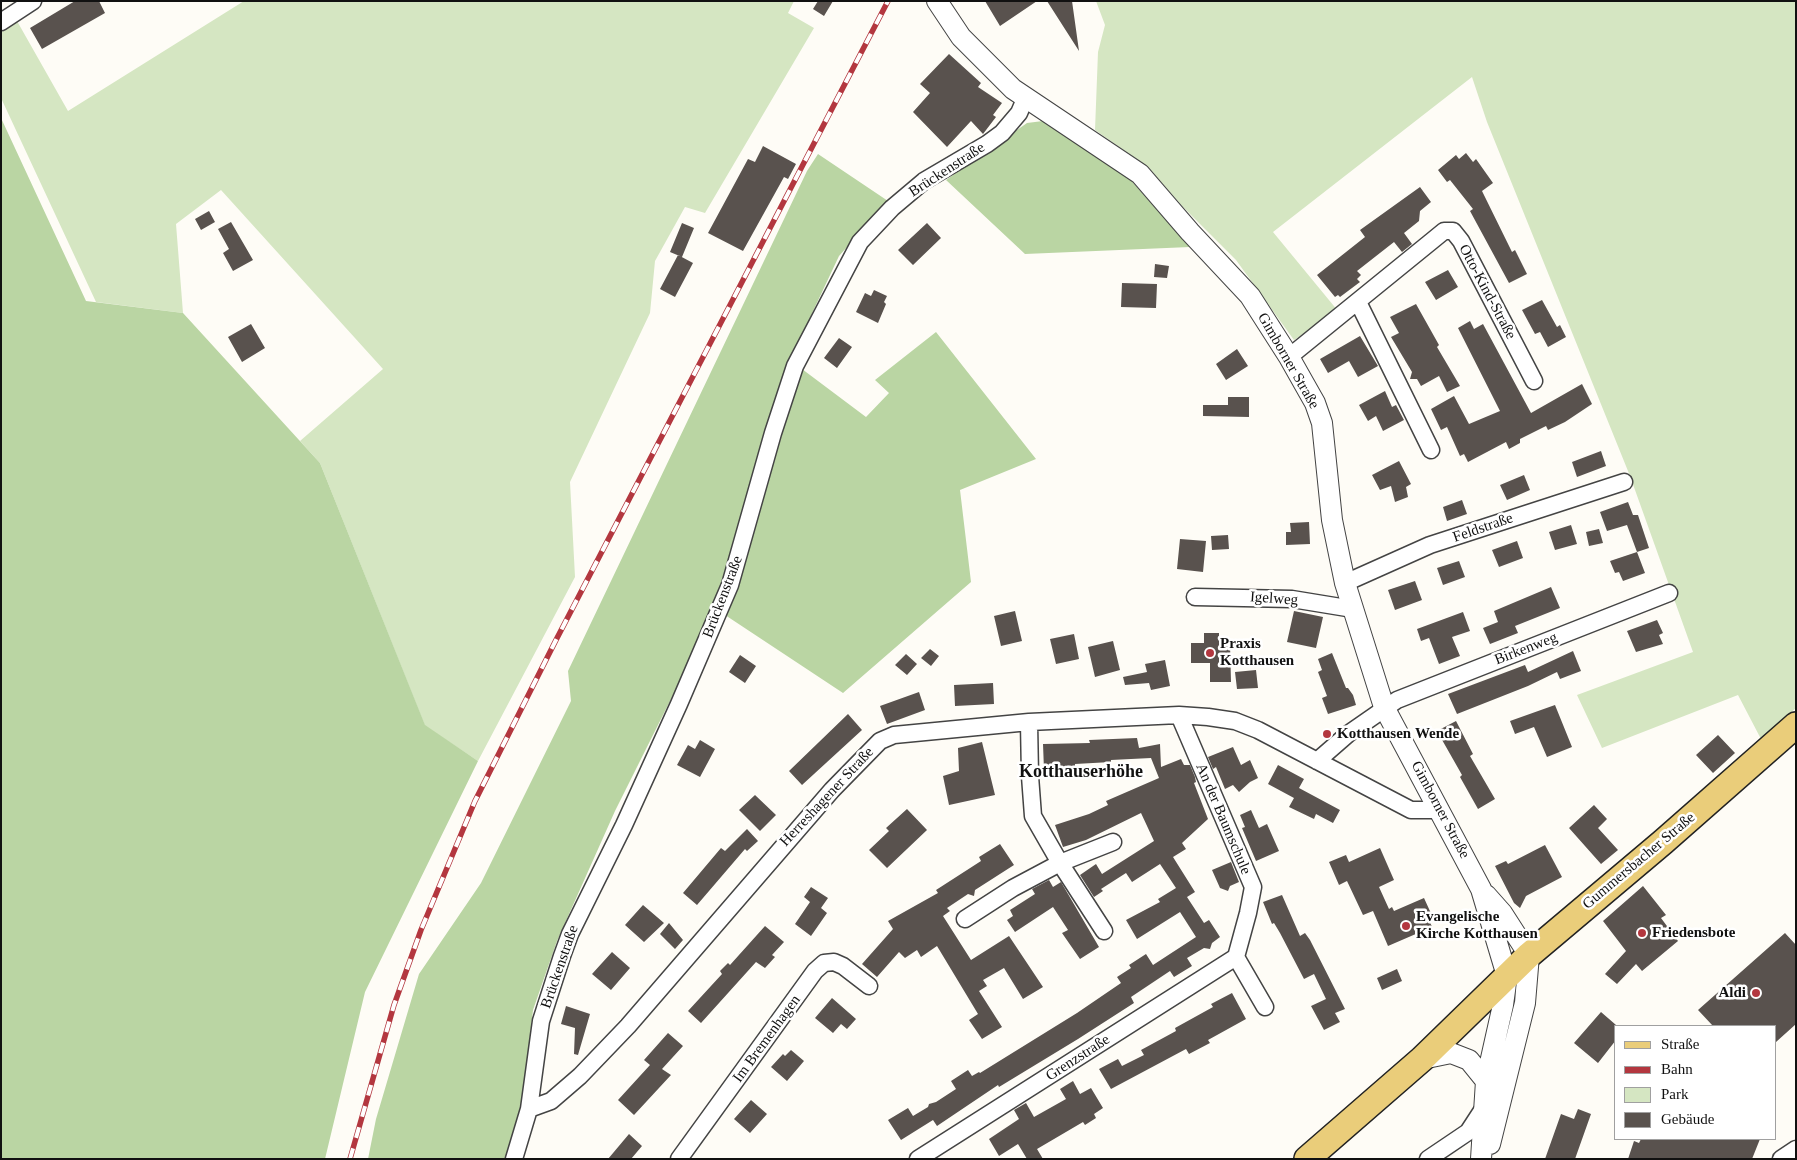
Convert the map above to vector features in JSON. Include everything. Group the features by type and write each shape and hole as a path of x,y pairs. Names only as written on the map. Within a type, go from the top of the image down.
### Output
{"main road":[{"name":"Gummersbacher Straße","path":"1307,1159 1422,1059 1493,1002 1507,976 1529,954 1663,842 1796,725"}],"street":[{"path":"1,22 33,1"},
{"name":"Gimborner Straße","path":"937,1 961,37 1013,89 1025,99 1140,174 1190,232 1250,296 1290,357 1315,403 1322,424 1332,520 1345,583 1384,707 1481,889 1507,976"},
{"name":"Brückenstraße","path":"514,1159 529,1109 542,1021 562,956 570,934 624,825 730,585 773,432 795,366 860,242 892,208 924,182 987,144 1002,132 1018,113 1025,99"},
{"name":"Otto-Kind-Straße","path":"1290,357 1444,231 1453,231 1461,241 1534,381"},
{"path":"1358,302 1432,450"},
{"name":"Feldstraße","path":"1345,583 1430,546 1624,482"},
{"name":"Birkenweg","path":"1384,707 1396,700 1669,593"},
{"name":"Igelweg","path":"1195,597 1292,599 1353,609"},
{"path":"1316,761 1384,707"},
{"name":"Herreshagener Straße","path":"529,1109 552,1101 587,1069 628,1026 806,818 880,741 894,736 923,731 1029,722 1179,715 1235,721 1258,730 1411,810 1440,810"},
{"name":"An der Baumschule","path":"1179,715 1253,887 1236,957"},
{"path":"1029,722 1030,776 1034,816 1060,863 1104,931"},
{"path":"965,919 1013,888 1060,863 1112,842"},
{"name":"Gimborner Straße","path":"1481,889 1502,913 1529,954"},
{"path":"1486,1159 1526,1003 1529,954"},
{"path":"1236,957 1264,1007"},
{"name":"Grenzstraße","path":"918,1159 1236,957"},
{"name":"Im Bremenhagen","path":"679,1159 824,963 834,962 869,986"},
{"path":"1493,1002 1519,1025"},
{"path":"1481,1159 1483,1109 1493,1002"},
{"path":"1422,1059 1451,1053 1469,1060 1486,1081"},
{"path":"1428,1159 1468,1132 1483,1109"},
{"path":"1781,1159 1796,1149"}],"green space":[{"path":"244,1 794,1 788,13 814,28 705,213 685,207 655,261 650,313 570,482 575,577 478,761 425,726 320,463 300,441 383,369 221,190 176,224 183,313 96,302 1,98 1,31 17,21 68,111"},
{"path":"1096,1 1796,1 1796,708 1761,739 1738,695 1602,748 1577,695 1693,652 1630,476 1487,122 1472,77 1273,232 1338,311 1294,340 1236,260 1183,207 1149,168 1095,130 1098,52 1105,25"},
{"path":"1,118 86,301 183,313 320,463 425,725 478,761 365,992 325,1159 1,1159"},
{"path":"1043,121 1128,177 1190,247 1025,254 946,180 1027,123"},
{"path":"818,154 888,201 839,256 790,360 866,417 889,393 875,380 936,332 1036,459 960,490 971,582 843,693 716,609 615,811 557,941 533,1010 522,1105 506,1159 368,1159 376,1119 419,974 481,883 571,701 568,671 807,171"}],"building":[{"path":"75,1 99,1 105,13 42,49 30,28"},
{"path":"818,1 833,1 824,16 813,9"},
{"path":"985,1 1037,1 1000,26"},
{"path":"1047,1 1072,1 1079,51"},
{"path":"949,54 981,83 978,87 1002,103 993,115 996,117 983,134 971,121 947,147 913,112 930,93 920,84"},
{"path":"763,146 796,164 788,179 784,177 743,251 708,233 748,159 755,162"},
{"path":"1466,153 1473,162 1476,159 1493,183 1482,191 1512,252 1515,250 1527,274 1509,283 1470,211 1473,209 1450,180 1447,182 1438,170 1456,155 1459,159"},
{"path":"1420,187 1431,202 1420,211 1419,221 1404,233 1412,244 1402,252 1394,242 1357,271 1361,275 1357,279 1360,282 1340,297 1338,295 1335,297 1317,275 1365,237 1360,230"},
{"path":"209,211 215,222 201,230 195,219"},
{"path":"231,222 253,260 233,271 223,253 229,249 218,229"},
{"path":"682,223 694,228 682,257 670,252"},
{"path":"927,223 941,238 913,265 898,250"},
{"path":"678,255 693,263 675,297 660,289"},
{"path":"1155,264 1169,266 1167,278 1154,277"},
{"path":"1448,270 1458,287 1436,300 1425,282"},
{"path":"1122,283 1157,284 1156,308 1121,307"},
{"path":"874,290 887,296 884,302 886,304 878,323 856,312 865,293 871,296"},
{"path":"1542,300 1557,327 1560,325 1566,337 1548,347 1540,332 1535,334 1522,310"},
{"path":"1416,304 1439,345 1437,347 1460,386 1447,392 1439,376 1421,386 1417,379 1410,379 1412,372 1391,337 1399,333 1390,317"},
{"path":"1470,321 1474,329 1483,324 1531,413 1582,384 1592,404 1565,422 1548,430 1546,426 1520,439 1520,443 1509,449 1506,442 1468,462 1464,454 1460,456 1447,427 1441,430 1431,409 1454,396 1469,424 1500,411 1458,328"},
{"path":"251,324 265,348 242,362 228,337"},
{"path":"1360,336 1378,366 1358,377 1349,361 1328,373 1320,359"},
{"path":"839,338 852,347 837,368 824,358"},
{"path":"1237,349 1248,366 1226,380 1216,364"},
{"path":"1385,391 1392,407 1396,405 1404,420 1383,431 1376,416 1368,421 1359,405"},
{"path":"1228,397 1249,397 1249,417 1203,416 1203,405 1228,405"},
{"path":"1601,451 1606,466 1577,477 1572,462"},
{"path":"1399,461 1411,484 1406,487 1408,497 1395,502 1391,486 1380,490 1372,475"},
{"path":"1524,475 1530,490 1507,500 1500,485"},
{"path":"1462,500 1467,514 1447,521 1443,507"},
{"path":"1628,502 1633,515 1638,515 1649,548 1637,552 1627,525 1607,531 1600,512"},
{"path":"1309,522 1310,544 1286,545 1286,532 1291,532 1290,523"},
{"path":"1571,525 1577,544 1555,550 1549,532"},
{"path":"1599,529 1603,543 1589,546 1586,532"},
{"path":"1228,535 1229,549 1212,550 1211,536"},
{"path":"1180,539 1206,541 1203,572 1177,569"},
{"path":"1517,541 1523,558 1499,567 1492,550"},
{"path":"1637,552 1645,573 1623,581 1619,572 1615,573 1610,561"},
{"path":"1459,561 1465,577 1443,585 1437,568"},
{"path":"1415,581 1422,600 1395,610 1388,590"},
{"path":"1551,587 1560,608 1515,626 1518,633 1490,644 1483,628 1498,622 1494,611"},
{"path":"1015,611 1022,641 1001,646 994,616"},
{"path":"1294,611 1323,617 1316,648 1287,642"},
{"path":"1463,612 1470,631 1452,637 1460,656 1439,664 1429,638 1421,641 1417,629"},
{"path":"1657,620 1663,633 1659,635 1663,644 1636,652 1627,631"},
{"name":"Praxis Kotthausen","path":"1204,633 1219,633 1219,643 1230,643 1231,682 1210,682 1210,663 1191,663 1191,643 1204,643"},
{"path":"1074,634 1079,659 1056,664 1050,639"},
{"path":"1113,641 1120,670 1095,677 1088,647"},
{"path":"930,649 939,656 931,666 921,658"},
{"path":"1573,651 1581,671 1560,679 1557,672 1528,686 1457,714 1448,694 1525,665 1528,672"},
{"path":"1332,653 1346,688 1353,695 1356,705 1328,714 1322,698 1327,696 1318,672 1322,670 1318,659"},
{"path":"906,654 917,664 907,675 895,665"},
{"path":"740,655 756,666 745,683 729,672"},
{"path":"1165,660 1170,686 1151,690 1149,683 1125,685 1123,677 1147,672 1145,664"},
{"path":"1256,670 1258,688 1237,689 1235,672"},
{"path":"993,683 994,704 955,706 954,685"},
{"path":"919,692 925,710 887,724 880,706"},
{"path":"1555,705 1572,747 1547,757 1534,727 1515,734 1510,721"},
{"path":"848,714 862,730 802,785 789,771"},
{"path":"1456,721 1473,754 1470,756 1495,799 1478,809 1460,777 1462,775 1437,731"},
{"path":"1718,735 1735,753 1713,773 1696,755"},
{"path":"1137,738 1139,748 1160,744 1161,767 1181,759 1184,765 1190,765 1195,777 1196,782 1194,783 1208,819 1182,843 1186,849 1173,857 1195,892 1187,897 1204,923 1209,920 1220,937 1212,943 1210,949 1204,948 1187,958 1192,966 1174,977 1170,971 1131,997 1134,1003 1078,1039 999,1087 998,1085 937,1126 933,1120 901,1140 888,1120 908,1108 913,1116 928,1107 929,1104 936,1102 956,1089 951,1081 968,1070 972,1076 980,1073 1077,1013 1121,983 1117,977 1131,968 1129,965 1146,954 1153,965 1196,937 1180,912 1137,939 1126,920 1160,902 1158,899 1176,888 1160,864 1132,882 1126,873 1101,889 1103,891 1094,897 1080,875 1096,864 1102,874 1154,841 1141,813 1086,840 1063,847 1055,825 1089,814 1108,805 1106,801 1159,778 1151,758 1075,764 1075,769 1044,770 1043,744 1090,743 1089,740"},
{"path":"700,740 715,749 700,777 677,765 688,745 695,749"},
{"path":"982,742 995,795 949,805 943,776 959,771 958,748"},
{"path":"1233,747 1241,765 1250,760 1258,778 1250,782 1239,792 1233,785 1225,789 1216,767 1213,769 1208,757"},
{"path":"1278,765 1304,779 1299,788 1340,810 1333,823 1316,814 1314,819 1289,807 1294,798 1268,784"},
{"path":"755,795 776,815 760,831 739,810"},
{"path":"1594,805 1607,819 1598,828 1618,850 1601,864 1569,828"},
{"path":"907,809 927,830 887,868 869,850 889,831 886,828"},
{"path":"1251,810 1259,828 1267,824 1279,851 1256,861 1242,828 1245,827 1240,815"},
{"path":"747,829 758,841 747,851 745,849 697,905 683,893 721,848 725,851"},
{"path":"1000,844 1014,865 975,890 974,896 968,894 947,908 950,911 943,916 971,960 1009,936 1043,987 1023,999 1004,968 983,980 987,986 979,991 1002,1027 982,1039 969,1020 978,1014 937,946 921,957 917,950 905,958 899,952 877,977 862,964 893,929 888,921 938,893 936,890 981,861 979,857"},
{"path":"1545,845 1562,877 1526,896 1520,908 1514,903 1495,866 1506,861 1508,864"},
{"path":"1380,848 1394,880 1379,887 1389,909 1392,907 1394,911 1424,898 1434,920 1430,922 1432,927 1388,946 1373,911 1363,915 1347,881 1339,885 1329,862 1346,855 1349,862"},
{"path":"1231,862 1239,882 1230,886 1228,891 1220,888 1212,870"},
{"path":"1049,880 1053,887 1061,882 1099,947 1080,959 1062,933 1068,930 1053,907 1015,932 1007,920 1013,916 1010,910 1035,894 1032,889"},
{"name":"Friedensbote","path":"1643,886 1666,915 1661,918 1678,941 1642,971 1636,964 1617,984 1605,974 1626,951 1603,921"},
{"path":"811,887 828,898 821,908 827,913 811,936 795,924 810,902 804,897"},
{"path":"1282,895 1300,936 1305,933 1310,940 1345,1009 1335,1013 1340,1022 1324,1030 1311,1006 1326,999 1314,974 1304,979 1280,933 1274,923 1272,924 1263,902"},
{"path":"643,905 664,923 644,942 625,925"},
{"path":"669,923 683,940 675,949 660,934"},
{"path":"765,926 784,942 772,955 775,957 765,968 756,962 701,1023 688,1011 722,974 720,971 728,963 730,965"},
{"name":"Aldi","path":"1785,933 1796,945 1796,1024 1777,1041 1777,1025 1712,1025 1698,1010"},
{"path":"612,952 630,968 611,990 592,974"},
{"path":"1397,969 1402,981 1382,990 1377,978"},
{"path":"1232,993 1246,1019 1208,1040 1210,1043 1189,1054 1186,1049 1111,1089 1099,1069 1118,1059 1122,1066 1144,1055 1141,1050 1176,1031 1175,1028 1213,1007 1211,1004"},
{"path":"832,998 856,1019 847,1029 841,1024 833,1033 815,1018"},
{"path":"566,1006 590,1014 578,1055 574,1054 575,1028 561,1024"},
{"path":"1601,1012 1616,1025 1614,1025 1614,1043 1598,1063 1574,1043"},
{"path":"668,1033 683,1046 662,1069 671,1075 634,1115 618,1100 650,1065 644,1060"},
{"path":"791,1050 804,1061 787,1081 771,1067 783,1054 785,1056"},
{"path":"1073,1081 1080,1094 1091,1088 1103,1108 1094,1114 1096,1118 1085,1125 1083,1122 1037,1149 1043,1159 1027,1159 1018,1144 999,1156 989,1139 1019,1119 1014,1110 1026,1103 1034,1117 1066,1099 1060,1089"},
{"path":"751,1100 767,1114 750,1133 734,1119"},
{"path":"1578,1109 1591,1114 1575,1159 1545,1159 1561,1114 1574,1119"},
{"path":"629,1134 642,1146 631,1159 608,1159"},
{"path":"1640,1140 1760,1140 1752,1159 1628,1159 1634,1141 1639,1143"}],"railway":[{"path":"350,1159 394,1005 421,930 475,801 556,640 888,1"}],"place":[{"name":"Praxis Kotthausen","path":"1210,653"},
{"name":"Kotthausen Wende","path":"1327,734"},
{"name":"Evangelische Kirche Kotthausen","path":"1406,926"},
{"name":"Friedensbote","path":"1642,933"},
{"name":"Aldi","path":"1756,993"}],"district":[{"name":"Kotthauserhöhe","path":"1081,772"}]}
